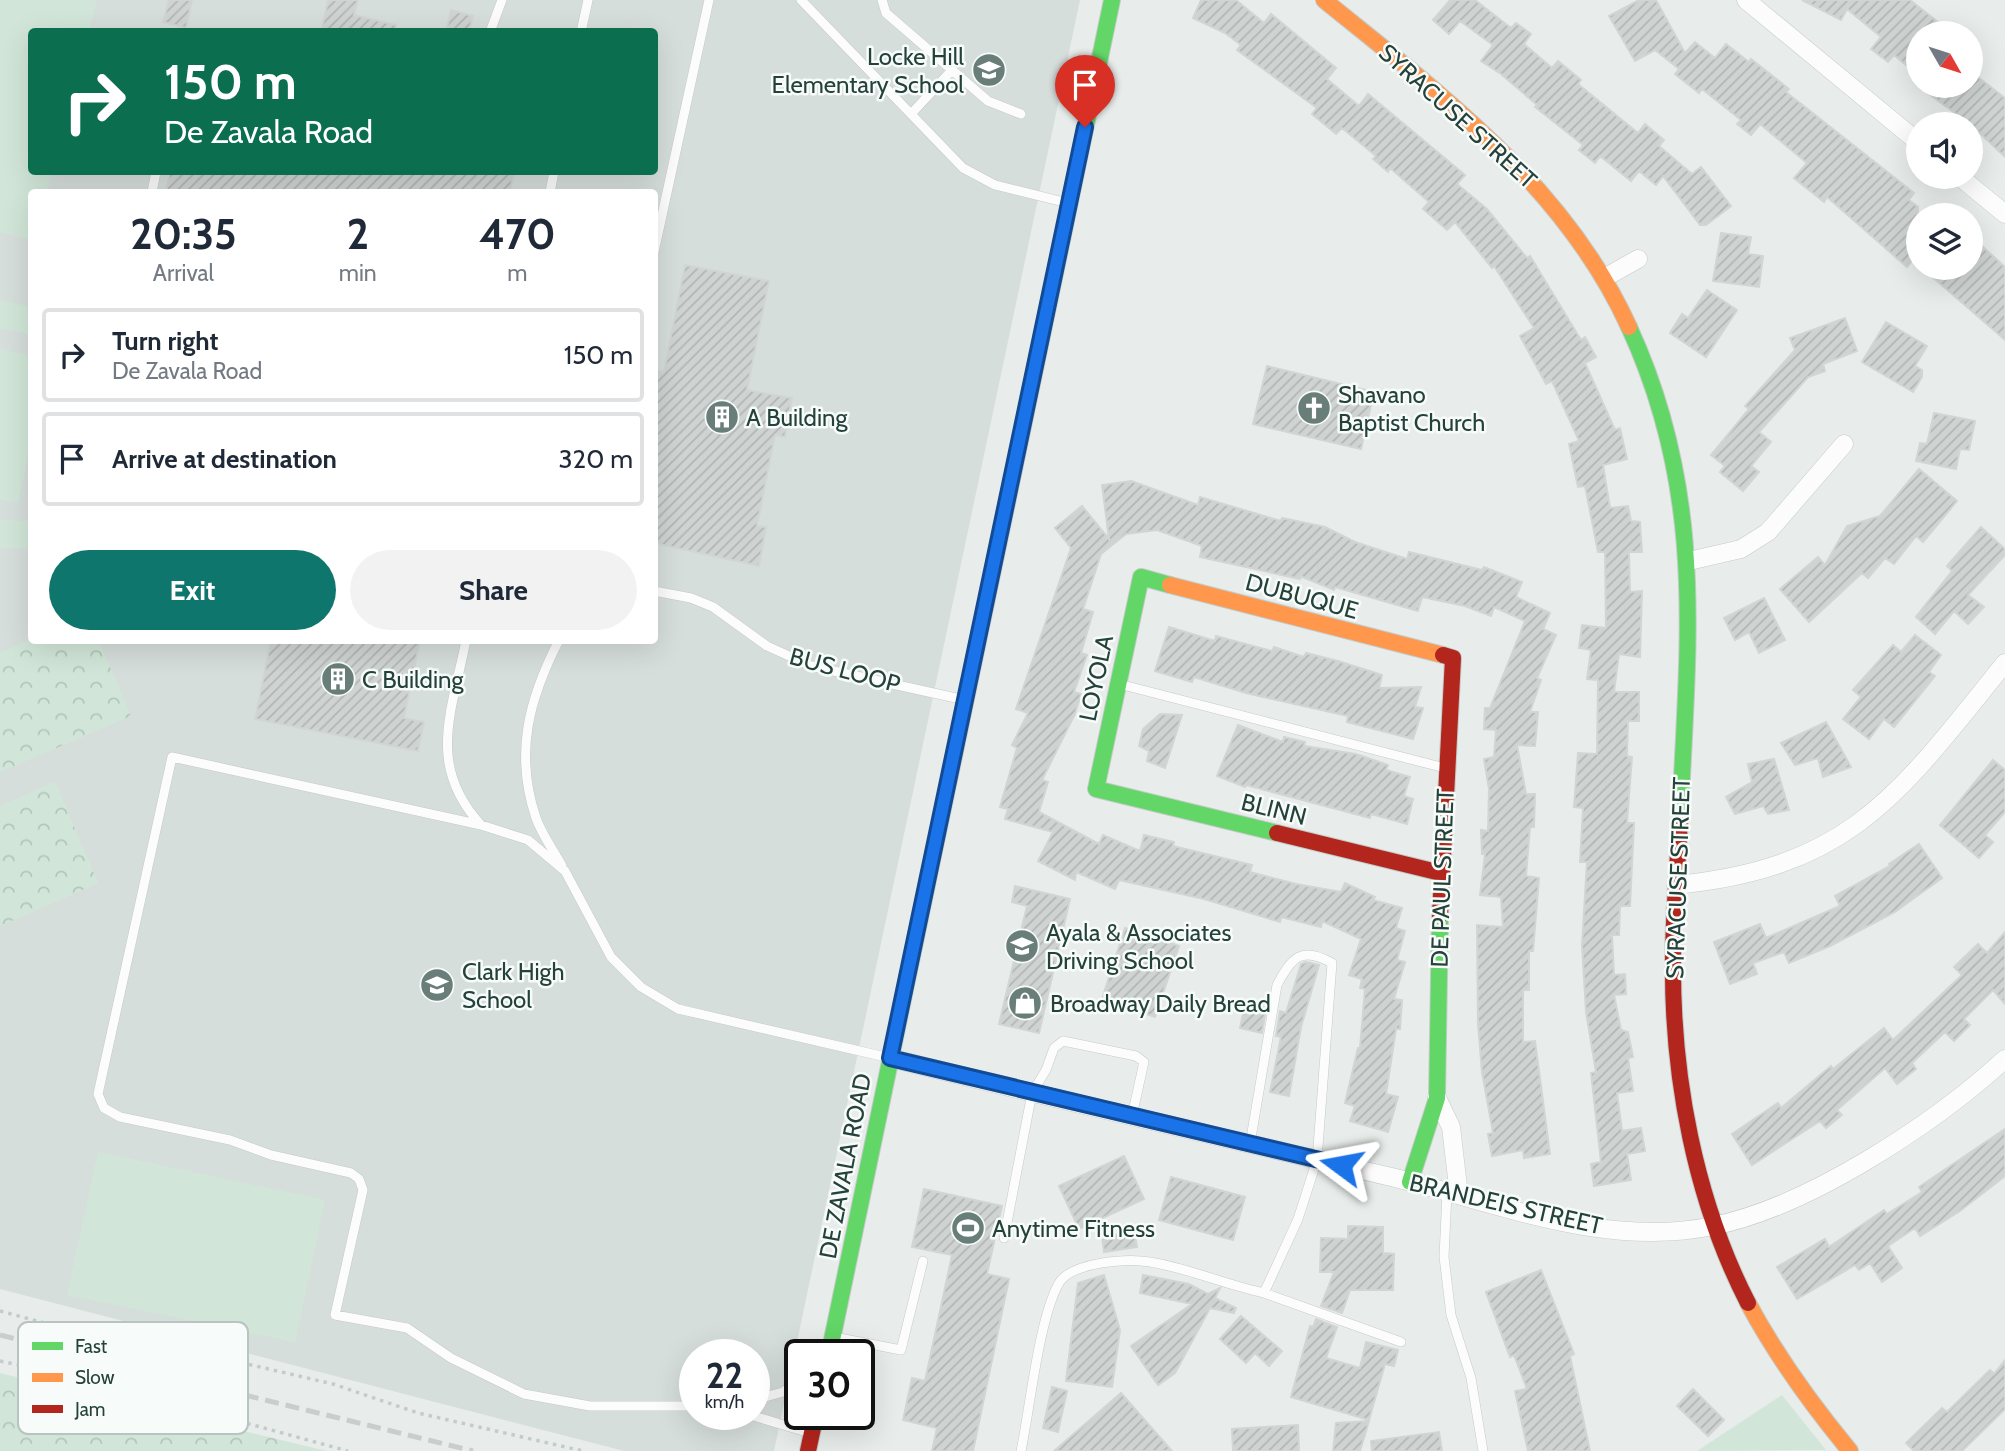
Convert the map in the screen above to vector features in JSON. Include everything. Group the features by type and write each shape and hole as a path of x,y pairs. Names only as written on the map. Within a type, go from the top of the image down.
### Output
{"street":[{"name":"DE ZAVALA ROAD","path":"832,1339 1112,0"},
{"name":"SYRACUSE STREET","path":"1324,0 1506,153 1550,201 1606,276 1648,366 1668,427 1682,490 1689,561 1690,610 1676,886 1673,1018 1680,1090 1694,1160 1715,1226 1745,1297 1802,1391 1850,1451"},
{"path":"1746,0 1906,132"},
{"path":"1975,189 2005,214"},
{"path":"1606,276 1638,259"},
{"path":"1689,561 1741,549 1768,532 1843,444"},
{"name":"DUBUQUE","path":"1141,577 1453,658"},
{"name":"LOYOLA","path":"1096,789 1141,577"},
{"name":"DE PAUL STREET","path":"1410,1182 1437,1098 1441,873 1453,658"},
{"path":"1676,886 1716,882 1759,872 1790,862 1848,832 1898,792 2005,663"},
{"name":"BLINN","path":"1096,789 1441,873"},
{"name":"BRANDEIS STREET","path":"890,1058 1410,1182 1575,1225 1674,1231 1715,1226 1802,1194 1901,1138 1983,1079 2005,1059"},
{"name":"DE PAUL STREET","path":"1437,1098 1451,1127 1453,1194"},
{"path":"808,1451 813,1430"}],"lane":[{"path":"492,28 502,0"},
{"path":"582,28 588,0"},
{"path":"658,234 709,0"},
{"path":"801,0 962,167 995,185 1069,204"},
{"path":"882,0 886,13 988,102 1021,114"},
{"path":"911,114 952,70"},
{"name":"BUS LOOP","path":"658,592 691,598 713,607 767,646 811,666 966,701"},
{"path":"465,644 445,745 450,777 462,804 481,825"},
{"path":"557,644 541,676 525,731 530,792 537,820 611,957 641,987 678,1009 890,1058"},
{"path":"1118,684 1447,768"},
{"path":"565,872 528,840 481,825 172,757 99,1094 104,1108 120,1117 230,1140 271,1156 351,1173 359,1179 363,1190 335,1315 407,1328 451,1359 524,1394 590,1406 679,1406"},
{"path":"1250,1144 1277,985 1289,962 1305,954 1321,956 1332,963 1317,1160 1298,1219 1264,1293"},
{"path":"1004,1238 1032,1093 1046,1070 1054,1048 1063,1041 1136,1056 1144,1062 1132,1116"},
{"path":"1453,1194 1444,1257 1451,1315 1471,1378 1483,1451"},
{"path":"1021,1451 1045,1324 1060,1282 1075,1271 1116,1259 1151,1262 1264,1293 1401,1342"},
{"path":"833,1336 901,1350 923,1261"},
{"path":"770,1421 812,1434"}],"path":[{"path":"0,1311 41,1322"},
{"path":"0,1362 18,1366"},
{"path":"248,1364 333,1384 418,1413 504,1430 583,1451"},
{"path":"248,1424 348,1451"}],"shaded area":[{"name":"Clark High School","path":"0,0 1080,0 798,1339 784,1339 784,1404 774,1451 624,1451 248,1353 248,1322 127,1322 0,1289"}],"green space":[{"path":"0,0 97,0 90,28 28,28 28,175 51,175 48,189 28,189 28,239 0,232"},
{"path":"0,300 28,306 28,334 0,328"},
{"path":"0,349 28,355 28,454 18,503 0,499"},
{"path":"0,520 28,521 28,548 0,548"},
{"path":"28,640 28,644 100,644 131,716 0,772 0,653"},
{"path":"55,782 98,883 0,926 0,806"},
{"path":"98,1152 325,1200 295,1342 248,1332 248,1322 198,1322 67,1295"},
{"path":"0,1373 18,1377 18,1434 248,1432 327,1451 0,1451"},
{"path":"1782,1395 1826,1450 1697,1451"}],"building":[{"path":"169,0 192,0 186,28 163,22"},
{"path":"328,0 358,0 354,15 396,25 396,28 322,28"},
{"path":"1201,0 1236,0 1264,23 1271,14 1336,68 1327,79 1359,106 1368,94 1465,175 1457,184 1487,209 1527,258 1530,256 1581,340 1585,337 1596,357 1585,363 1615,430 1620,428 1627,459 1603,465 1610,508 1628,506 1631,521 1640,522 1642,552 1629,552 1630,592 1642,591 1640,657 1619,654 1614,692 1639,692 1639,721 1628,721 1627,756 1632,757 1627,823 1634,823 1630,906 1620,906 1619,935 1612,935 1614,975 1625,974 1626,994 1614,995 1621,1030 1628,1032 1633,1057 1628,1058 1633,1091 1617,1093 1622,1131 1641,1128 1645,1151 1627,1154 1631,1180 1594,1186 1591,1164 1601,1162 1591,1073 1596,1072 1586,1012 1582,945 1587,862 1580,862 1583,808 1574,807 1578,753 1597,754 1598,680 1587,679 1591,650 1579,648 1582,625 1606,628 1605,552 1598,552 1585,486 1578,487 1569,444 1579,441 1552,381 1546,384 1520,336 1534,328 1494,266 1492,268 1455,222 1447,230 1423,209 1429,202 1390,168 1388,172 1373,159 1376,156 1342,128 1336,134 1312,114 1317,108 1237,50 1241,45 1225,33 1193,18"},
{"path":"1450,0 1475,0 1511,28 1516,23 1531,34 1524,44 1552,68 1558,61 1581,80 1578,84 1638,133 1645,124 1664,140 1659,146 1692,174 1701,167 1731,206 1706,225 1700,225 1663,176 1656,185 1639,171 1631,181 1600,156 1595,163 1579,150 1583,145 1535,107 1537,105 1501,74 1481,61 1493,45 1460,21 1449,34 1433,20"},
{"path":"1639,0 1656,0 1685,53 1695,42 1715,58 1726,44 1749,62 1751,59 1789,89 1786,92 1914,193 1909,200 1913,203 1906,203 1906,266 1827,197 1824,202 1794,178 1807,163 1760,124 1751,135 1737,124 1741,120 1702,89 1699,93 1675,74 1679,69 1655,50 1635,61 1609,16"},
{"path":"1802,0 1910,0 1937,21 1906,21 1906,65 1894,55 1888,62 1871,49 1881,37 1847,9 1841,20"},
{"path":"451,10 473,16 470,28 447,28"},
{"path":"1983,81 2005,98 2005,157 1983,136 1983,112 1954,112 1934,98 1983,98"},
{"path":"169,175 513,175 511,189 167,189"},
{"path":"1721,233 1751,237 1748,254 1763,256 1759,287 1713,281"},
{"path":"1983,247 2005,267 2005,340 1936,280 1983,280"},
{"name":"A Building","path":"685,265 769,281 747,390 792,398 785,437 775,435 757,526 766,527 759,566 658,544 658,371 664,372"},
{"path":"1707,290 1737,310 1706,357 1670,333 1682,314 1688,318"},
{"path":"1845,318 1857,351 1823,364 1825,371 1808,377 1759,432 1771,442 1751,466 1759,472 1743,491 1720,472 1725,466 1711,455 1749,409 1745,406 1795,350 1790,338"},
{"path":"1886,322 1927,346 1915,366 1922,370 1922,377 1913,392 1862,362"},
{"name":"Shavano Baptist Church","path":"1267,366 1374,392 1361,449 1253,424"},
{"path":"1934,413 1975,421 1969,450 1960,449 1956,469 1916,461 1920,443 1927,444"},
{"path":"1919,469 1957,501 1923,542 1916,536 1894,564 1885,558 1868,578 1862,573 1809,622 1780,589 1818,557 1825,565 1847,526 1880,516"},
{"path":"1131,481 1198,505 1200,497 1281,521 1282,518 1325,527 1355,542 1407,559 1409,552 1482,570 1484,567 1522,582 1516,597 1550,613 1543,629 1556,635 1537,678 1541,680 1530,712 1538,712 1535,746 1517,745 1526,794 1535,794 1534,827 1530,827 1526,876 1539,878 1533,951 1529,951 1529,990 1523,990 1523,1042 1535,1041 1550,1154 1524,1158 1523,1150 1492,1156 1488,1134 1493,1133 1482,1072 1478,1024 1477,925 1503,927 1501,897 1480,895 1485,854 1482,854 1481,830 1488,831 1489,789 1484,759 1494,757 1496,730 1484,729 1485,708 1490,708 1525,621 1494,607 1491,616 1465,606 1422,597 1418,611 1335,587 1334,590 1300,576 1300,579 1200,557 1202,546 1157,530 1126,534 1101,554 1083,609 1093,612 1081,653 1087,655 1074,692 1081,694 1075,714 1042,780 1048,782 1039,812 1099,844 1103,835 1140,851 1144,835 1174,842 1173,846 1252,865 1250,872 1296,884 1341,892 1345,883 1375,897 1373,900 1402,908 1396,928 1405,931 1397,960 1405,962 1394,999 1402,1000 1400,1029 1396,1029 1386,1094 1398,1097 1388,1132 1350,1121 1355,1106 1345,1103 1360,1048 1365,989 1360,988 1362,979 1349,975 1361,939 1322,921 1321,927 1281,917 1280,922 1204,899 1119,880 1115,889 1076,872 1075,880 1038,861 1053,832 1005,819 1008,809 1000,807 1017,748 1012,745 1028,713 1016,709 1071,548 1055,528 1082,506 1109,539 1102,485"},
{"path":"1981,527 2005,549 2005,555 1968,595 1984,607 1968,624 1954,611 1935,634 1916,617 1952,571 1947,566"},
{"path":"1764,598 1785,640 1759,653 1749,632 1735,640 1724,618"},
{"path":"1169,627 1215,641 1216,636 1272,651 1274,647 1304,657 1306,653 1338,661 1382,675 1379,688 1421,687 1415,707 1423,708 1413,739 1347,722 1348,716 1246,693 1194,677 1192,682 1155,671"},
{"path":"1915,635 1941,655 1929,672 1935,676 1894,727 1884,719 1869,739 1843,719 1861,697 1853,690 1893,645 1901,652"},
{"name":"C Building","path":"270,644 419,644 404,718 424,722 418,751 255,719"},
{"path":"1160,714 1182,715 1165,768 1147,761 1149,751 1139,746 1143,729"},
{"path":"1826,722 1851,767 1823,777 1818,758 1795,765 1781,743"},
{"path":"1238,725 1283,742 1284,737 1305,742 1304,746 1356,754 1388,765 1386,770 1410,777 1404,796 1413,799 1407,824 1371,814 1370,818 1246,785 1245,787 1217,776"},
{"path":"1774,759 1789,810 1768,814 1763,806 1735,814 1726,797 1752,782 1748,764"},
{"path":"1993,760 2005,770 2005,812 1985,835 1993,842 1979,858 1940,825"},
{"path":"1919,844 1942,878 1895,912 1830,946 1789,963 1784,952 1753,963 1757,974 1730,984 1714,942 1760,924 1766,938 1840,906 1835,896 1890,866 1889,864"},
{"path":"1015,886 1070,899 1039,1033 999,1024 1027,906 1012,902"},
{"path":"1125,928 1179,946 1155,1017 1102,999"},
{"path":"2005,932 2005,1004 1993,990 1964,1019 1970,1025 1954,1041 1945,1032 1912,1063 1916,1069 1897,1084 1885,1068 1837,1110 1842,1115 1826,1128 1820,1121 1752,1165 1732,1134 1778,1103 1781,1108 1831,1066 1833,1069 1884,1028 1893,1040 1962,975 1954,967 1978,944 1987,953"},
{"path":"1306,962 1319,965 1301,1027 1289,1096 1270,1092 1281,1037 1276,1036 1280,1011 1286,1013 1301,964"},
{"path":"1245,1004 1266,1008 1262,1033 1240,1028"},
{"path":"2005,1129 2005,1176 1960,1211 1920,1236 1915,1228 1888,1246 1902,1268 1882,1282 1870,1263 1859,1270 1855,1265 1797,1299 1777,1267 1825,1239 1829,1247 1884,1210 1887,1214 1922,1192 1919,1187"},
{"path":"1124,1156 1144,1199 1079,1229 1059,1186"},
{"path":"1171,1177 1245,1197 1233,1240 1159,1220"},
{"path":"924,1189 1002,1206 987,1274 1009,1279 973,1451 932,1451 937,1428 903,1420 912,1378 925,1381 952,1255 912,1247"},
{"path":"1348,1226 1383,1227 1383,1253 1394,1254 1393,1290 1350,1290 1342,1313 1321,1306 1334,1272 1320,1272 1321,1238 1348,1239"},
{"path":"1134,1232 1137,1247 1104,1252 1102,1236"},
{"path":"1541,1270 1574,1354 1570,1356 1590,1451 1528,1451 1515,1391 1527,1389 1514,1355 1510,1357 1486,1292"},
{"path":"1104,1275 1120,1330 1112,1387 1066,1381 1078,1283"},
{"path":"1143,1275 1189,1284 1208,1294 1220,1288 1215,1298 1236,1308 1234,1313 1210,1308 1175,1373 1158,1385 1131,1346 1192,1304 1140,1293"},
{"path":"1241,1316 1282,1351 1269,1366 1255,1353 1246,1363 1220,1339"},
{"path":"1316,1319 1337,1327 1326,1358 1360,1368 1366,1342 1398,1350 1394,1366 1385,1364 1369,1420 1291,1397 1310,1326 1313,1327"},
{"path":"2005,1360 2005,1409 1962,1451 1914,1451 1906,1443 1942,1408 1947,1412 1990,1370 1994,1374"},
{"path":"1052,1387 1067,1391 1058,1432 1043,1428"},
{"path":"1693,1389 1724,1420 1708,1436 1677,1406"},
{"path":"1121,1393 1172,1451 1054,1451"},
{"path":"1369,1421 1360,1451 1333,1451 1336,1423"},
{"path":"1298,1425 1299,1451 1233,1451 1232,1429"},
{"path":"1439,1432 1442,1451 1372,1451 1371,1441"}],"railway":[{"path":"0,1335 18,1339"},
{"path":"248,1396 473,1451"}],"traffic: fast":[{"path":"1039,350 1112,0"},
{"path":"1629,327 1654,389 1671,449 1681,509 1688,628 1680,817"},
{"path":"1170,585 1141,577 1096,789 1277,833"},
{"path":"1410,1182 1437,1098 1440,915"},
{"path":"832,1339 920,918"}],"traffic: slow":[{"path":"1324,0 1455,108 1535,187 1571,230 1602,276 1629,327"},
{"path":"920,918 1039,350"},
{"path":"1170,585 1443,655"},
{"path":"1748,1303 1795,1380 1850,1451"}],"traffic: jam":[{"path":"1440,915 1453,658 1443,655"},
{"path":"1680,817 1673,962 1682,1093 1690,1137 1714,1222 1748,1303"},
{"path":"1277,833 1441,873"},
{"path":"808,1451 813,1430"}],"place":[{"name":"Locke Hill Elementary School","path":"989,70"},
{"name":"Shavano Baptist Church","path":"1314,408"},
{"name":"A Building","path":"722,417"},
{"name":"C Building","path":"338,679"},
{"name":"Ayala & Associates Driving School","path":"1022,946"},
{"name":"Clark High School","path":"437,985"},
{"name":"Broadway Daily Bread","path":"1025,1003"},
{"name":"Anytime Fitness","path":"968,1228"}],"route":[{"path":"1085,127 890,1058 1341,1165"}]}
